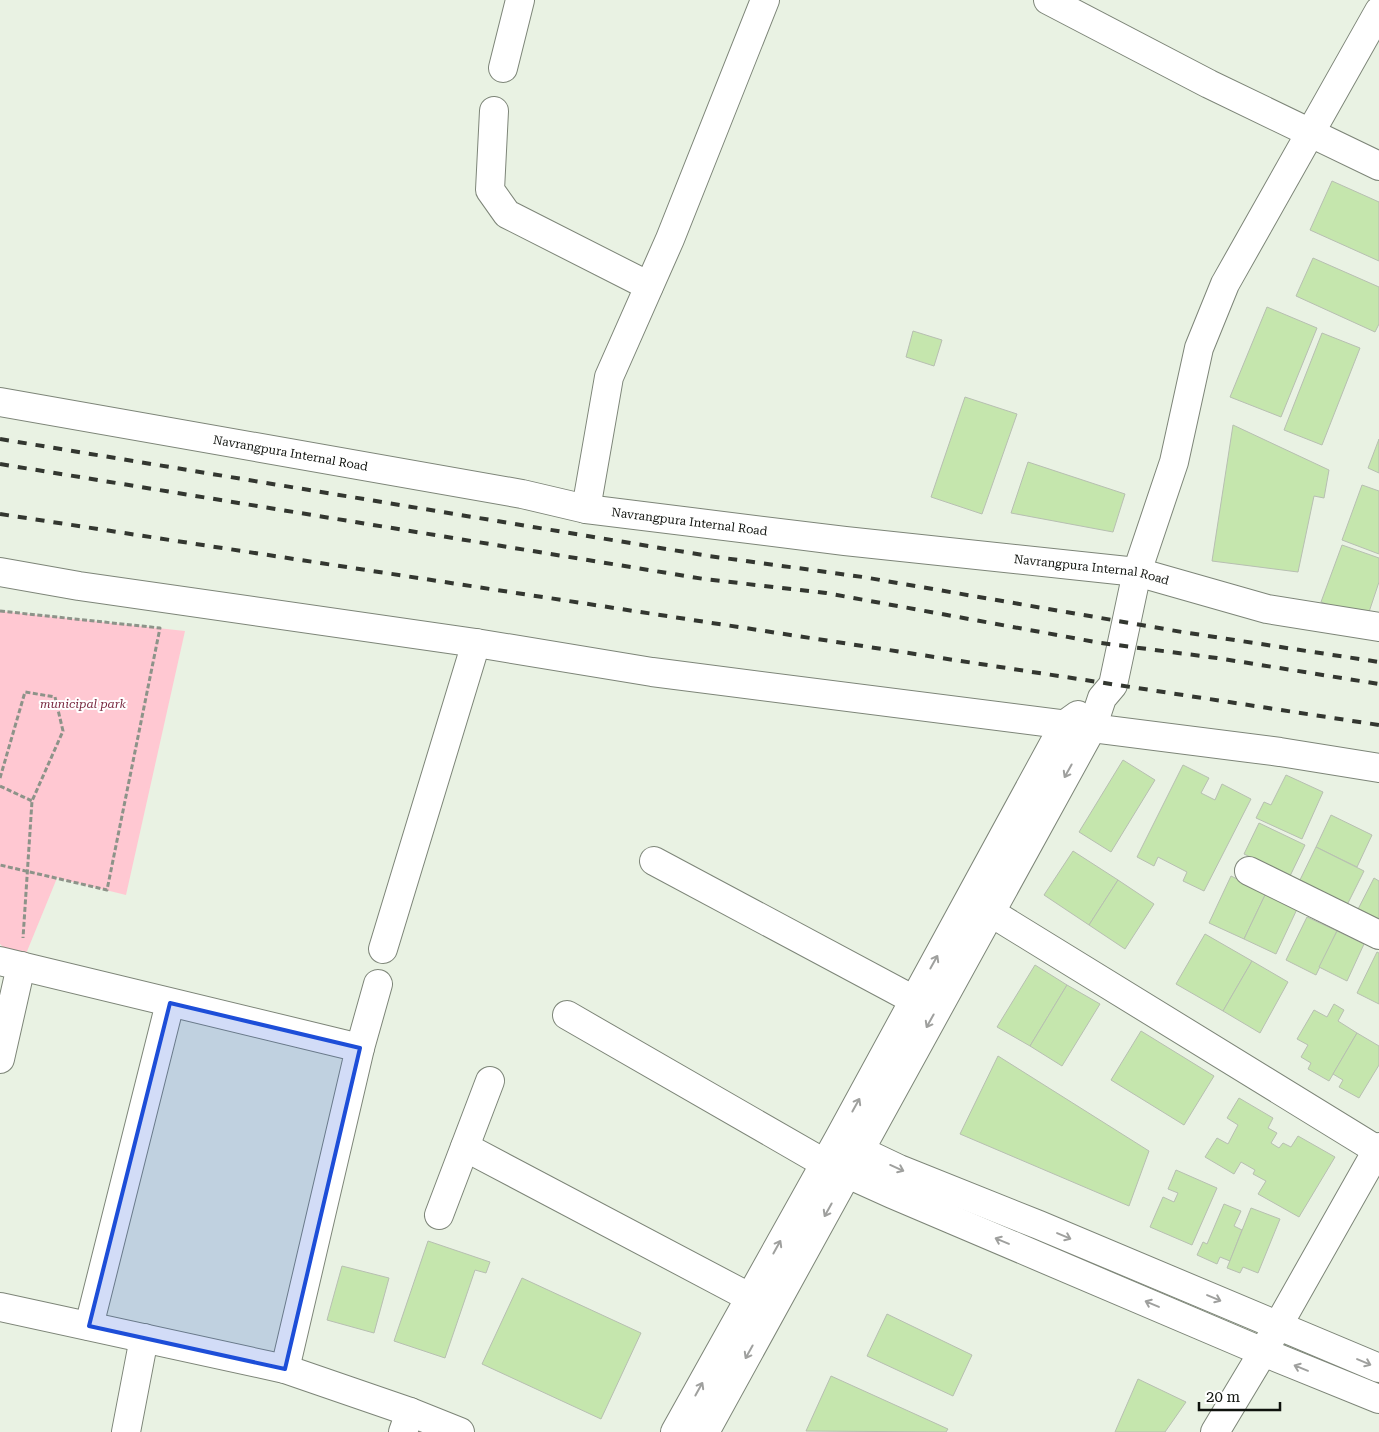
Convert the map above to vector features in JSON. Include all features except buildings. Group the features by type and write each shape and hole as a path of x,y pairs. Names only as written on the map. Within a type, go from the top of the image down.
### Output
{"street":[{"path":"503,68 520,0"},
{"path":"586,509 609,377 670,239 765,0"},
{"path":"1048,0 1209,84 1379,166"},
{"path":"849,1144 914,1000 1064,725 1102,698 1113,685 1137,572 1174,462 1199,348 1225,284 1379,11"},
{"path":"494,111 490,190 507,214 649,286"},
{"name":"Navrangpura Internal Road","path":"0,402 522,494 586,509 854,542 1137,572 1267,609 1379,627"},
{"path":"0,572 99,589 476,643 652,672 1280,752 1379,768"},
{"path":"383,948 476,643"},
{"path":"675,1432 749,1298 835,1168 990,912 1092,728 1102,698"},
{"path":"654,861 914,1000"},
{"path":"1249,871 1379,936"},
{"path":"990,912 1378,1149 1263,1352 1215,1432"},
{"path":"0,1059 10,964 360,1048"},
{"path":"285,1369 360,1048 378,984"},
{"path":"89,1326 170,1003"},
{"path":"567,1014 835,1168 1263,1352 1379,1399"},
{"path":"439,1216 490,1081"},
{"path":"849,1144 899,1169 1379,1368"},
{"path":"465,1147 749,1298"},
{"path":"704,1432 835,1168"},
{"path":"0,1307 285,1369 407,1422 460,1432"},
{"path":"126,1432 144,1338"}],"path":[{"path":"0,611 160,628 108,890 0,864"},
{"path":"0,778 25,692 55,696 62,731 32,801 10,964"},
{"path":"0,786 32,801"}],"highlighted area":[{"path":"170,1003 360,1048 285,1369 89,1326"}],"green space":[{"name":"municipal park","path":"0,611 185,631 126,895 57,878 21,966 0,944"}],"railway":[{"path":"0,439 709,556 863,577 1182,632 1379,662"},
{"path":"0,464 704,579 826,593 1101,643 1217,658 1379,684"},
{"path":"0,514 1379,725"}]}
